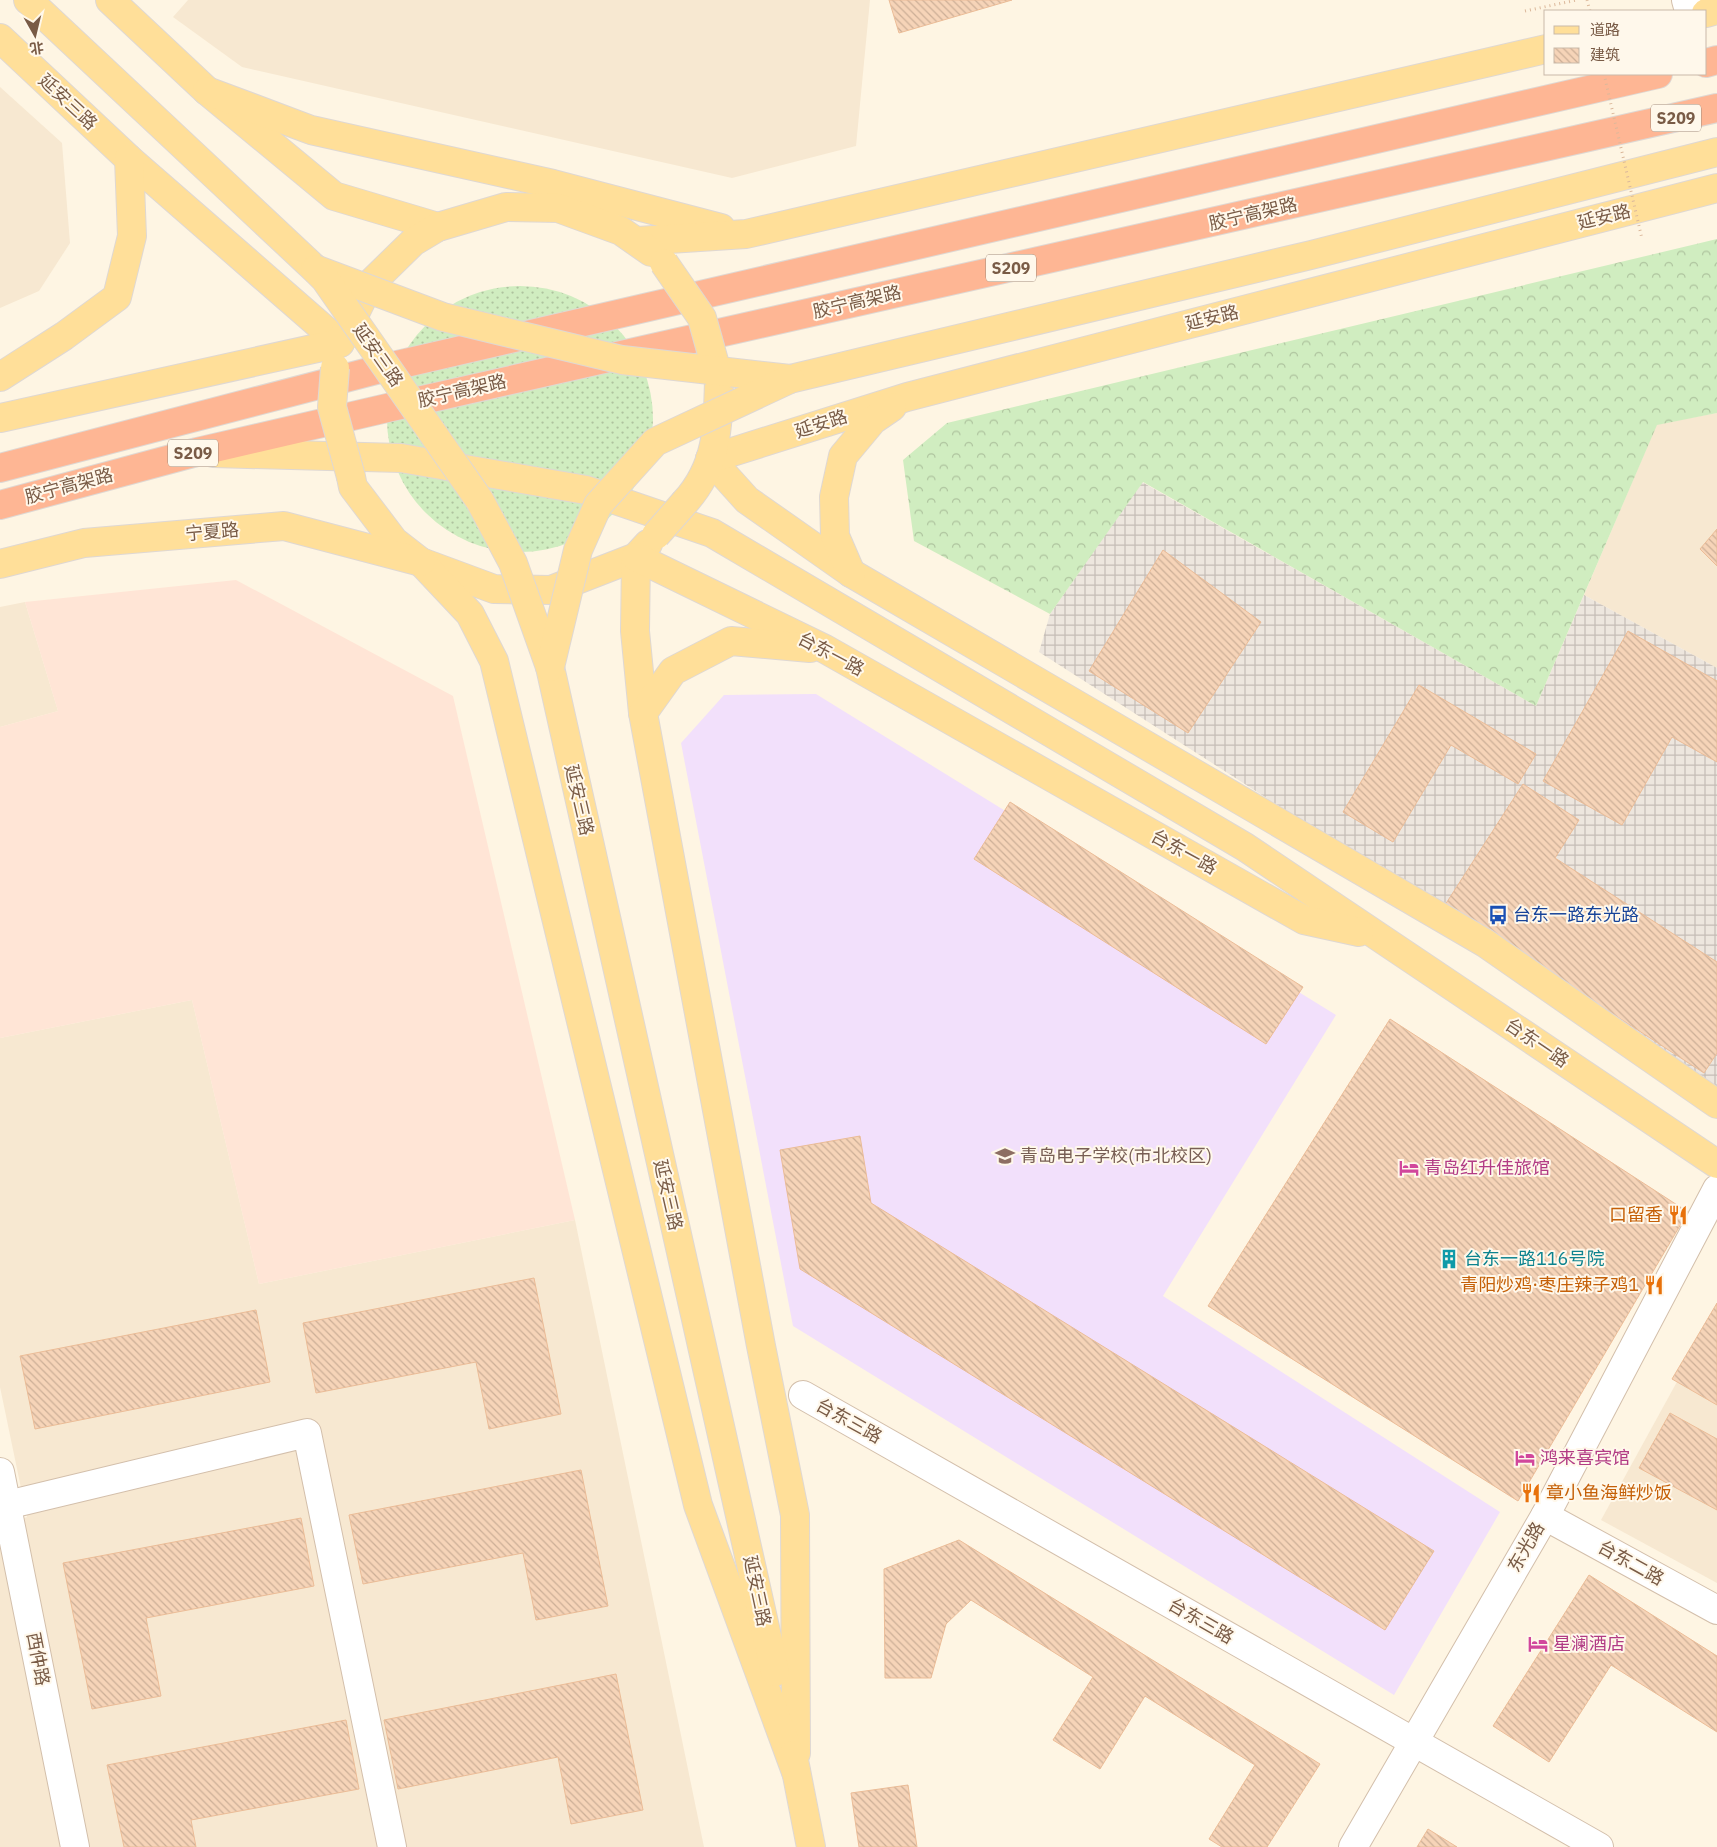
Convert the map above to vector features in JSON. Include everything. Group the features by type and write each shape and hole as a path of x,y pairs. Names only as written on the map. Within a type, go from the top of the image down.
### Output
{"highway":[{"name":"胶宁高架路","path":"0,468 384,368 1654,75"},
{"name":"胶宁高架路","path":"0,505 197,452 1717,108"}],"main road":[{"name":"延安三路","path":"28,0 326,278 480,501 512,563 550,666 738,1502 796,1772 810,1847"},
{"path":"117,2 207,91 334,196 438,226"},
{"name":"延安三路","path":"0,38 338,355"},
{"path":"638,241 746,234 1544,49"},
{"path":"207,91 311,130 553,184 746,234"},
{"path":"550,666 578,550 598,505 655,442 790,379 1311,254 1717,152"},
{"path":"0,376 64,336 116,297 132,236 129,159"},
{"name":"延安路","path":"710,459 907,397 1717,188"},
{"path":"506,206 558,208 621,230 638,241 664,263 702,318 719,379 718,426 710,459 697,488 636,557 551,590 494,589 421,562 394,541 353,487 332,407 338,355 369,285 413,242 438,226 506,206"},
{"path":"315,269 443,318 622,360 790,379"},
{"path":"0,418 338,355"},
{"path":"851,573 835,536 834,497 843,456 873,420 907,397"},
{"path":"197,452 401,458 586,490 712,533 1245,848 1375,936"},
{"path":"710,459 748,500 851,573 1484,943 1717,1104"},
{"name":"宁夏路","path":"0,564 84,543 284,526 421,562"},
{"name":"延安三路","path":"636,557 635,631 643,713 760,1346 795,1515 796,1772"},
{"name":"台东一路","path":"636,557 825,649 1304,920 1375,936 1717,1164"},
{"name":"延安三路","path":"421,562 470,614 494,661 698,1504 796,1772"},
{"path":"643,713 673,671 731,641 825,649"}],"street":[{"name":"东光路","path":"1352,1847 1545,1516 1717,1189"},
{"name":"台东三路","path":"804,1395 1598,1847"},
{"path":"7,1505 308,1433 392,1847"},
{"name":"西仲路","path":"0,1472 75,1847"},
{"name":"台东二路","path":"1545,1516 1717,1610"}],"path":[{"path":"1525,11 1577,0"},
{"path":"1604,75 1642,239"}],"shaded area":[{"path":"188,0 870,0 856,146 732,178 242,67 173,17"},
{"path":"0,87 62,143 70,243 39,291 0,308"},
{"path":"1717,413 1717,668 1584,595 1657,424"},
{"path":"1142,482 1536,706 1584,595 1717,668 1717,1087 1039,652 1050,614"},
{"path":"236,580 453,696 575,1220 259,1284 192,1000 0,1038 0,727 58,711 25,602"},
{"path":"25,602 58,711 0,727 0,607"},
{"name":"青岛电子学校(市北校区)","path":"816,694 1336,1015 1163,1296 1500,1512 1394,1695 793,1326 681,743 724,695"},
{"path":"192,1000 259,1284 575,1220 704,1847 0,1847 0,1526 27,1517 0,1387 0,1038"},
{"path":"1717,1309 1717,1583 1601,1520"}],"green space":[{"path":"1717,239 1717,413 1657,425 1536,706 1143,482 1050,614 914,541 903,460 947,423"},
{"path":"520,286 546,288 571,296 594,308 614,325 631,345 643,368 651,393 653,419 651,445 643,470 631,493 614,513 594,530 571,542 546,550 520,552 494,550 469,542 446,530 426,513 409,493 397,470 389,445 387,419 389,393 397,368 409,345 426,325 446,308 469,296 494,288"}],"building":[{"path":"889,0 1012,0 899,33"},
{"path":"1717,529 1717,566 1700,549"},
{"path":"1163,550 1261,622 1188,733 1089,671"},
{"path":"1628,631 1717,681 1717,762 1672,737 1622,825 1543,781"},
{"path":"1419,685 1536,754 1518,784 1451,745 1393,842 1343,812"},
{"path":"1523,784 1579,820 1555,858 1717,962 1717,1053 1704,1073 1445,905"},
{"path":"1010,802 1303,987 1266,1044 974,859"},
{"name":"台东一路116号院","path":"1390,1019 1688,1212 1518,1501 1208,1306"},
{"path":"860,1136 871,1203 1434,1551 1385,1630 800,1269 780,1150"},
{"path":"534,1278 561,1414 489,1429 476,1362 316,1393 303,1323"},
{"path":"1717,1303 1717,1405 1672,1379"},
{"path":"256,1310 270,1382 35,1429 20,1356"},
{"path":"1670,1413 1717,1439 1717,1510 1639,1468"},
{"path":"581,1470 608,1606 536,1620 523,1553 363,1584 349,1515"},
{"path":"301,1518 314,1586 146,1618 161,1696 92,1709 63,1563"},
{"path":"959,1540 1320,1764 1267,1847 1222,1847 1209,1839 1255,1765 1145,1696 1100,1769 1053,1740 1093,1677 971,1600 946,1624 931,1678 885,1678 884,1569"},
{"path":"1589,1575 1717,1656 1717,1732 1611,1665 1549,1762 1493,1726"},
{"path":"616,1674 643,1810 571,1824 558,1757 398,1789 384,1720"},
{"path":"346,1720 359,1789 191,1820 196,1847 124,1847 107,1765"},
{"path":"908,1785 917,1847 859,1847 851,1793"},
{"path":"1428,1829 1457,1847 1417,1847"}],"place":[{"name":"台东一路东光路","path":"1498,915"},
{"name":"青岛电子学校(市北校区)","path":"1005,1156"},
{"name":"青岛红升佳旅馆","path":"1409,1168"},
{"name":"口留香","path":"1678,1215"},
{"name":"台东一路116号院","path":"1449,1259"},
{"name":"青阳炒鸡·枣庄辣子鸡1","path":"1654,1285"},
{"name":"鸿来喜宾馆","path":"1525,1458"},
{"name":"章小鱼海鲜炒饭","path":"1531,1493"},
{"name":"星澜酒店","path":"1538,1644"}]}
